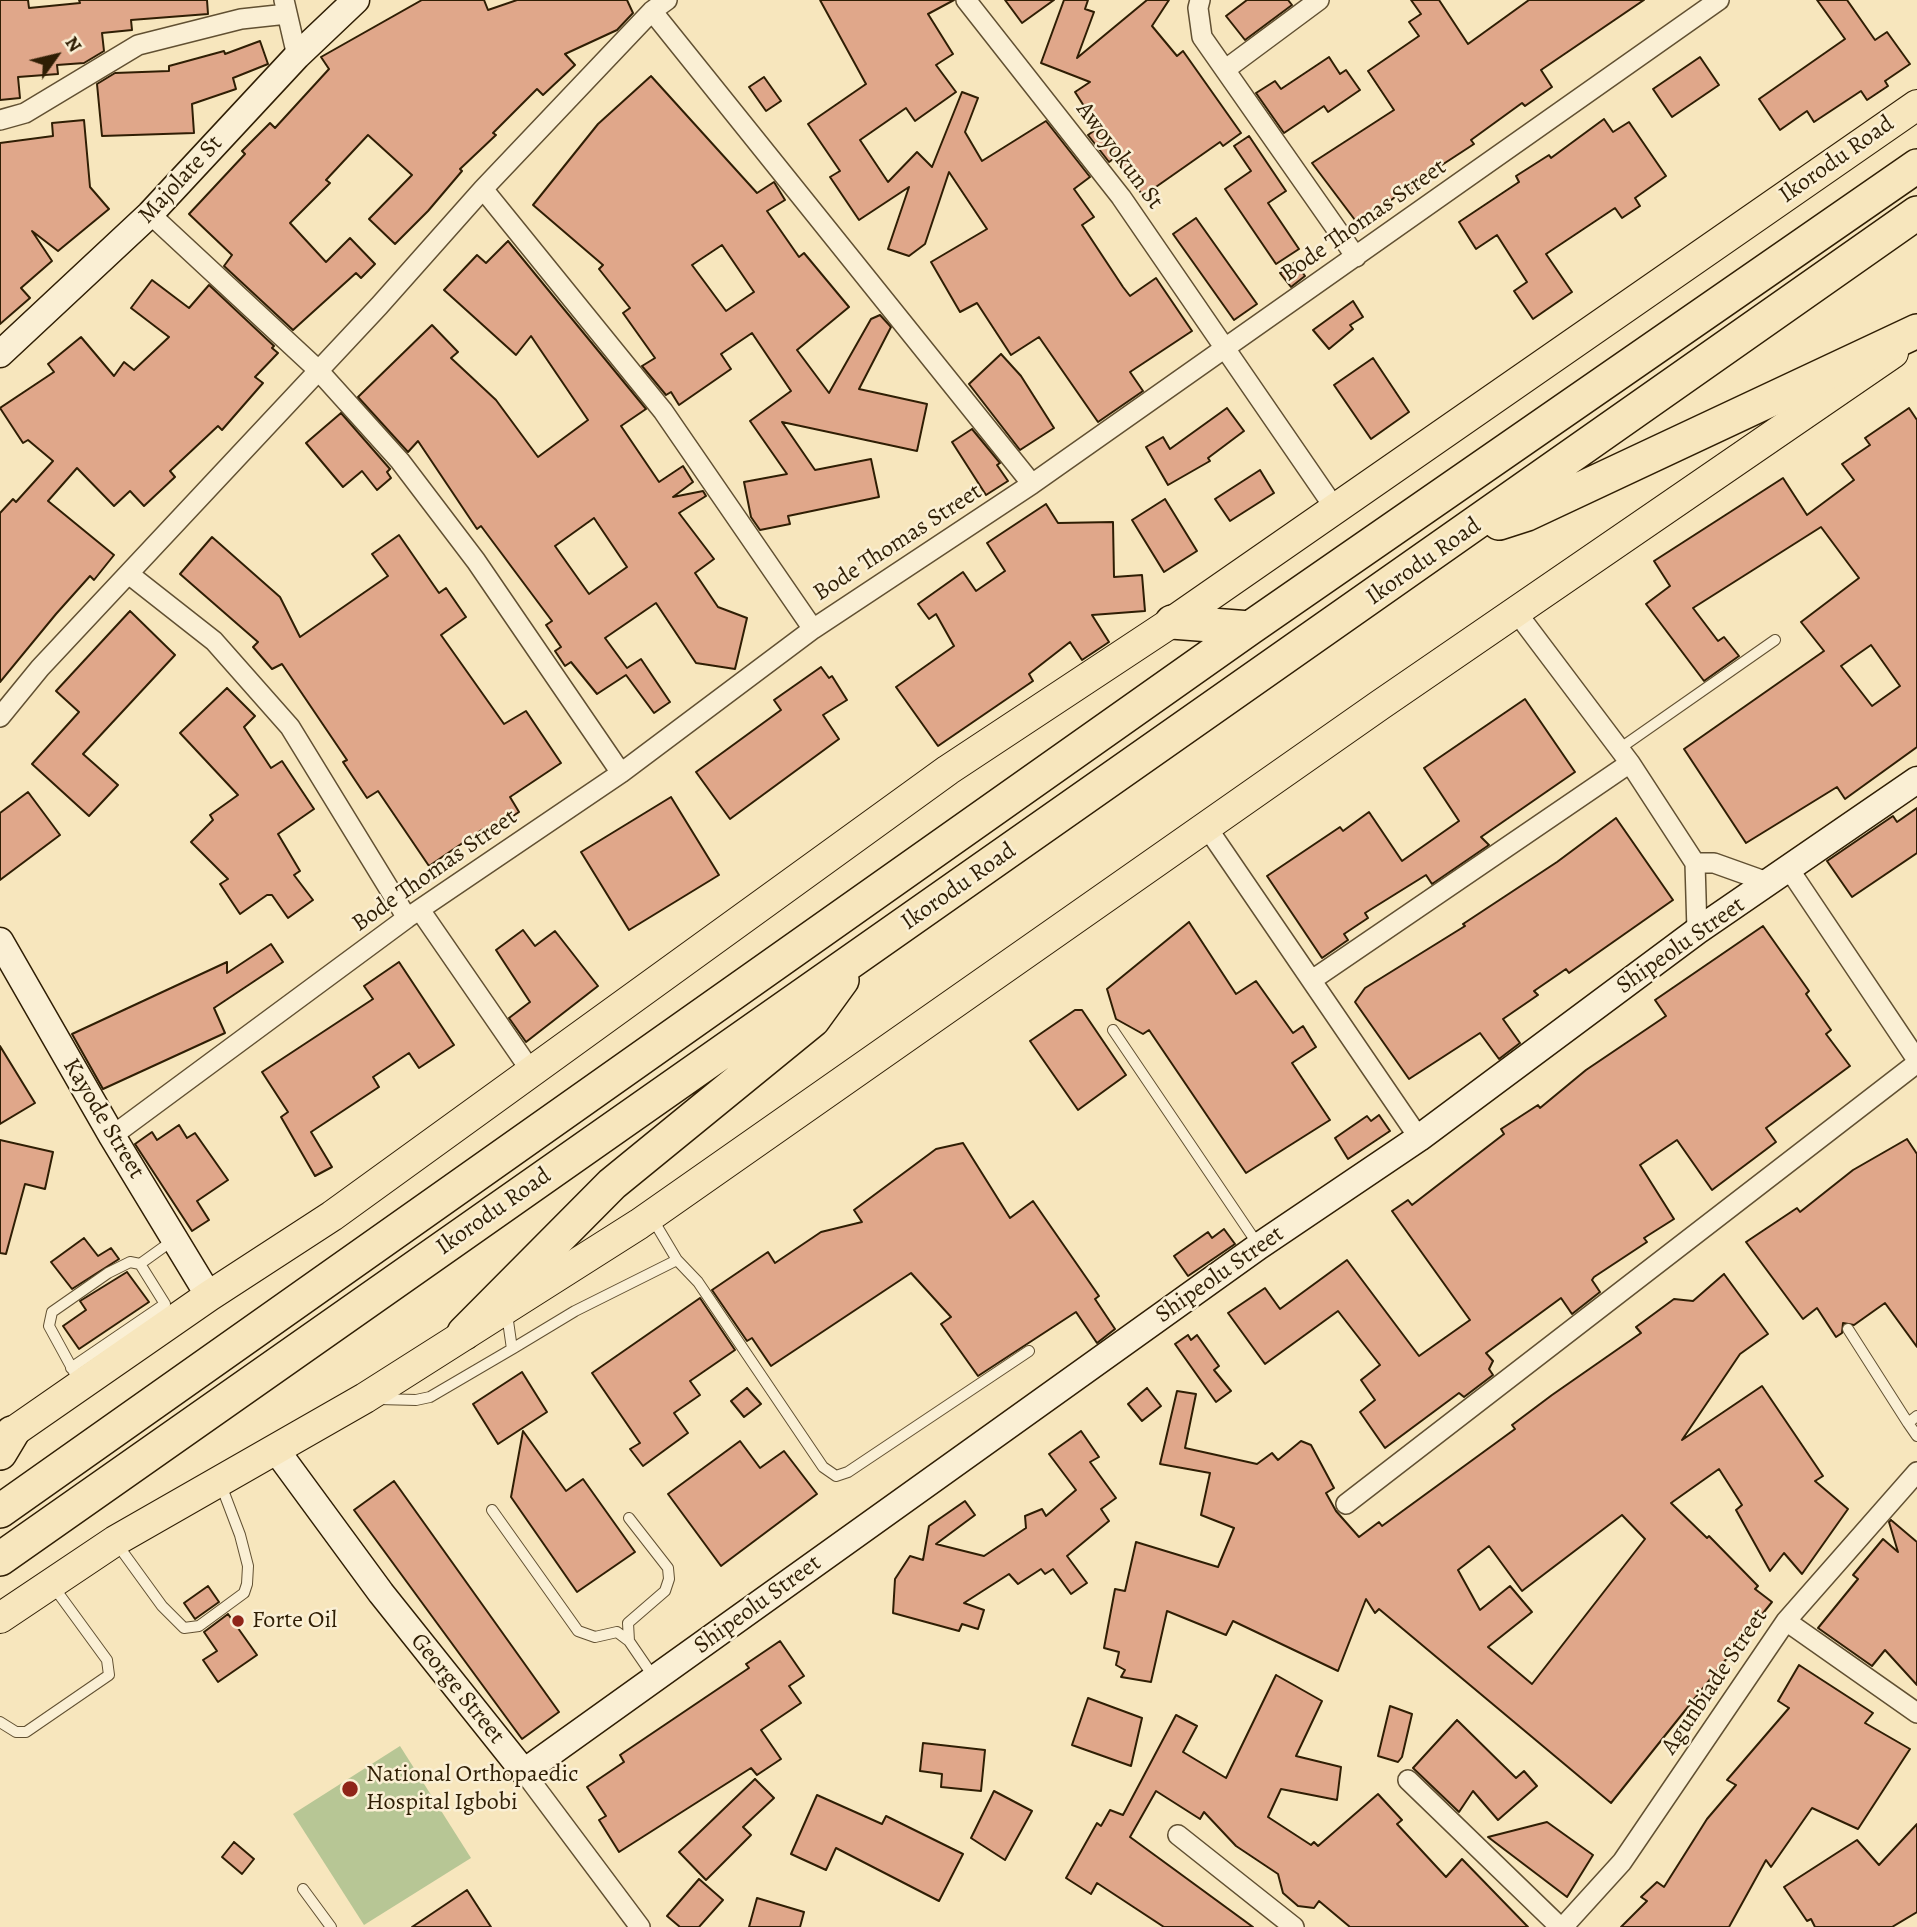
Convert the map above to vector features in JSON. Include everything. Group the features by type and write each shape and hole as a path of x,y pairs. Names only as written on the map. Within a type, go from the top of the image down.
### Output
{"highway":[{"name":"Ikorodu Road","path":"0,1511 1250,628 1917,166"},
{"name":"Ikorodu Road","path":"0,1559 1464,534 1917,213"},
{"path":"1464,534 1527,514 1917,334"},
{"path":"1172,622 1250,628"},
{"path":"464,1333 612,1184 813,1020 857,959"}],"main road":[{"name":"Ikorodu Road","path":"4,1443 76,1376 209,1296 332,1216 948,770 1172,622 1334,507 1917,105"},
{"path":"0,1618 115,1541 365,1398 651,1216 892,1050 1206,826 1917,334"}],"street":[{"name":"Majolate St","path":"0,354 150,215 297,56 356,0"},
{"name":"Awoyokun St","path":"966,0 1121,197 1334,507"},
{"path":"1200,0 1198,8 1202,37 1356,257"},
{"path":"1226,68 1320,0"},
{"name":"Bode Thomas Street","path":"112,1136 413,914 621,774 813,629 1032,484 1719,0"},
{"path":"0,717 40,668 130,575 317,369 379,306 483,188 659,6 1032,484"},
{"path":"0,120 25,113 138,45 285,7 297,56"},
{"path":"483,188 663,411 813,629"},
{"path":"150,215 317,369 400,461 476,561 621,774"},
{"path":"130,575 214,641 290,727 413,914 531,1070"},
{"path":"1517,612 1625,756 1695,863 1697,931"},
{"path":"1312,979 1625,756"},
{"name":"Shipeolu Street","path":"524,1772 1259,1246 1419,1138 1697,931 1917,780"},
{"path":"1206,826 1419,1138"},
{"path":"1346,1504 1917,1062 1779,876 1714,863 1695,863"},
{"name":"Kayode Street","path":"0,941 112,1136 209,1296"},
{"name":"George Street","path":"276,1450 381,1593 524,1772 639,1927"},
{"name":"Agunbiade Street","path":"1562,1927 1622,1862 1786,1621 1917,1472"},
{"path":"1786,1621 1915,1708"},
{"path":"1408,1780 1562,1927"},
{"path":"1178,1835 1294,1927"}],"lane":[{"path":"1625,756 1775,640"},
{"path":"1113,1030 1259,1246"},
{"path":"651,1216 677,1260 698,1282 822,1467 836,1476 848,1472 1029,1351"},
{"path":"140,1264 165,1304 76,1376 50,1326 51,1312 108,1273 130,1262 140,1264 176,1239"},
{"path":"365,1398 416,1400 430,1397 575,1311 677,1260"},
{"path":"506,1310 512,1349"},
{"path":"1848,1329 1912,1420 1917,1436"},
{"path":"115,1541 162,1606 184,1628 200,1626 244,1593 247,1584 248,1566 240,1535 219,1481"},
{"path":"492,1510 578,1631 595,1637 617,1632 629,1641 655,1679"},
{"path":"629,1518 668,1568 668,1579 665,1591 628,1623 629,1641"},
{"path":"0,1722 16,1732 26,1732 109,1675 107,1660 51,1584"},
{"path":"303,1889 331,1927"}],"green space":[{"path":"400,1746 471,1858 364,1925 293,1814"}],"building":[{"path":"0,0 28,0 29,8 80,3 79,0 207,0 208,14 131,20 132,30 102,33 104,51 84,63 57,65 58,74 18,77 20,98 0,100"},
{"path":"422,0 484,0 488,10 517,0 627,0 633,13 617,30 565,54 575,65 543,95 537,89 493,133 496,135 460,169 462,171 428,211 395,244 369,219 412,175 368,135 326,180 330,183 290,223 326,262 350,238 375,264 361,278 356,273 293,330 224,266 232,255 189,214 245,154 242,151 270,123 275,128 329,69 321,57"},
{"path":"820,0 954,0 928,14 953,54 936,65 956,92 915,121 906,108 860,140 888,182 917,152 932,167 962,92 978,98 965,132 982,161 1046,121 1090,177 1074,189 1094,217 1082,225 1123,287 1130,296 1156,278 1192,331 1130,372 1143,391 1098,422 1039,337 1011,355 977,303 960,312 931,262 987,229 949,172 925,244 909,256 888,249 909,187 859,220 830,177 840,171 808,124 866,84"},
{"path":"1005,0 1054,0 1022,23"},
{"path":"1064,0 1088,0 1085,9 1094,12 1077,58 1147,0 1169,0 1152,26 1177,56 1183,51 1241,133 1223,146 1220,142 1143,196 1116,157 1109,162 1088,135 1098,128 1075,92 1090,82 1041,63"},
{"path":"1247,0 1288,0 1292,5 1245,40 1226,16"},
{"path":"1411,0 1439,0 1468,44 1529,0 1644,0 1541,70 1552,87 1525,106 1522,103 1471,140 1474,144 1425,176 1427,179 1400,198 1398,195 1358,224 1312,163 1394,110 1368,71 1419,36 1409,22 1421,14"},
{"path":"1817,0 1847,0 1875,40 1887,32 1910,64 1885,81 1888,86 1867,100 1861,91 1814,122 1807,111 1780,130 1759,99 1845,39"},
{"path":"260,41 268,64 233,78 236,89 192,104 194,133 102,136 97,84 115,73 169,71 169,66 224,51 225,54"},
{"path":"1329,57 1340,74 1346,70 1360,90 1328,112 1324,106 1284,133 1256,93 1275,81 1281,89"},
{"path":"1700,57 1719,85 1672,117 1653,89"},
{"path":"651,76 757,193 774,182 785,200 767,211 799,257 804,253 849,307 797,350 829,393 871,319 880,315 891,327 859,389 927,404 917,451 782,422 815,470 871,459 879,497 788,516 790,524 760,530 751,517 744,482 787,474 750,421 791,391 752,333 721,354 731,369 679,405 671,392 666,395 642,366 655,358 623,313 630,308 599,269 603,265 533,205 598,124","holes":["722,245 754,292 726,311 692,265"]},
{"path":"764,77 781,101 766,111 749,87"},
{"path":"1604,119 1613,132 1629,122 1666,176 1635,198 1640,206 1622,218 1615,208 1546,254 1572,292 1533,319 1514,291 1527,282 1497,235 1476,249 1459,222 1519,182 1516,176 1549,155 1551,158"},
{"path":"84,120 90,187 109,209 58,251 32,231 52,261 21,288 30,298 0,324 0,143 53,136 52,123"},
{"path":"1249,136 1286,191 1268,203 1299,249 1276,264 1225,189 1251,171 1234,146"},
{"path":"1196,218 1257,304 1234,320 1173,234"},
{"path":"508,241 646,409 621,426 659,482 683,466 693,482 673,497 703,491 706,496 679,513 714,559 695,573 718,607 747,618 735,669 696,663 656,603 605,638 627,668 641,659 670,702 654,713 626,675 597,694 571,662 565,666 555,651 561,647 546,625 552,621 481,526 477,529 418,441 408,452 358,397 432,325 458,352 451,358 496,400 538,457 588,420 531,336 516,355 444,290 477,255 486,263","holes":["594,518 627,567 589,594 555,546"]},
{"path":"1295,262 1305,276 1291,287 1280,273"},
{"path":"152,280 189,308 209,285 274,346 272,348 278,353 255,377 263,383 222,430 218,426 170,471 175,477 144,506 130,491 114,506 77,468 48,501 114,555 94,580 90,576 0,682 0,513 13,499 16,502 53,461 28,440 23,443 0,408 54,372 48,364 81,337 114,376 124,362 134,370 169,337 131,308"},
{"path":"1353,301 1363,317 1350,325 1353,329 1329,349 1313,330"},
{"path":"1001,354 1021,376 1054,428 1020,450 969,384"},
{"path":"1373,358 1409,412 1371,439 1334,385"},
{"path":"1227,408 1244,431 1208,458 1210,461 1168,485 1146,447 1163,437 1170,449"},
{"path":"1909,408 1917,420 1917,747 1845,799 1837,787 1746,843 1684,749 1824,651 1801,622 1859,578 1821,527 1693,608 1718,641 1724,637 1739,656 1704,681 1646,604 1670,586 1654,561 1783,478 1807,515 1854,480 1842,464 1870,445 1865,438","holes":["1871,645 1900,686 1872,706 1841,666"]},
{"path":"341,413 390,469 387,472 391,478 377,490 362,471 343,487 306,443"},
{"path":"972,429 1000,463 997,465 1008,481 986,495 952,442"},
{"path":"1260,470 1274,493 1230,521 1215,499"},
{"path":"1165,499 1197,551 1164,572 1132,520"},
{"path":"1046,504 1058,523 1113,522 1114,577 1142,575 1145,611 1092,615 1109,642 1082,660 1070,642 1029,674 1033,681 938,746 896,687 954,646 936,614 929,619 918,604 963,572 976,591 1005,571 987,543"},
{"path":"399,535 439,593 446,588 466,617 441,635 504,724 526,711 561,763 510,797 519,812 486,834 483,829 429,866 378,791 367,798 343,762 347,760 282,664 272,669 253,647 258,642 180,574 212,537 280,597 300,637 388,576 372,554"},
{"path":"130,611 175,655 83,754 118,785 89,816 32,764 79,712 56,691"},
{"path":"821,667 829,678 832,676 847,700 823,715 839,739 730,819 696,772 781,710 774,700"},
{"path":"227,688 255,716 244,727 271,768 282,761 314,809 278,834 300,871 294,875 313,900 288,918 272,895 267,895 240,914 220,884 228,879 191,842 213,820 210,815 238,795 180,733"},
{"path":"1525,699 1575,772 1481,837 1489,845 1432,884 1426,875 1365,913 1368,918 1344,934 1348,940 1322,958 1267,876 1340,827 1343,831 1369,812 1402,861 1459,821 1424,768"},
{"path":"28,792 60,835 0,880 0,813"},
{"path":"671,797 719,875 629,930 581,852"},
{"path":"1917,808 1917,853 1852,897 1827,861 1893,816 1897,822"},
{"path":"1616,818 1673,900 1569,973 1566,969 1534,991 1538,995 1503,1019 1520,1043 1499,1059 1480,1033 1409,1079 1355,1002 1365,988 1465,926 1463,924 1557,862"},
{"path":"1189,922 1236,994 1256,981 1293,1033 1303,1026 1316,1047 1292,1063 1330,1120 1246,1173 1149,1030 1143,1034 1116,1019 1107,989"},
{"path":"1763,926 1809,991 1806,994 1831,1030 1826,1034 1850,1066 1766,1128 1776,1142 1712,1190 1677,1140 1640,1165 1674,1219 1644,1238 1647,1242 1594,1277 1592,1280 1600,1292 1572,1314 1561,1298 1486,1353 1493,1361 1489,1369 1493,1375 1464,1397 1459,1393 1385,1448 1360,1412 1375,1400 1361,1380 1380,1365 1338,1311 1265,1364 1228,1313 1265,1288 1280,1309 1347,1260 1419,1356 1470,1320 1392,1211 1408,1200 1412,1205 1504,1134 1501,1129 1538,1105 1540,1108 1586,1070 1666,1016 1655,1000"},
{"path":"523,930 535,946 555,931 598,986 526,1042 509,1018 530,1002 496,950"},
{"path":"271,944 283,962 214,1008 225,1033 103,1089 72,1034 227,962 227,973"},
{"path":"399,962 454,1045 419,1068 409,1053 373,1077 379,1087 311,1132 332,1167 315,1176 281,1117 288,1112 262,1072 373,999 364,986"},
{"path":"1075,1010 1082,1010 1126,1075 1078,1110 1030,1041"},
{"path":"0,1046 35,1103 0,1124"},
{"path":"1379,1115 1390,1131 1348,1159 1335,1138 1367,1116 1371,1121"},
{"path":"179,1125 187,1138 195,1133 228,1180 197,1201 209,1220 192,1231 135,1144 152,1132 157,1140"},
{"path":"1907,1139 1917,1154 1917,1347 1885,1303 1854,1325 1843,1323 1842,1333 1836,1337 1817,1308 1803,1319 1746,1242 1797,1208 1800,1212 1853,1170"},
{"path":"0,1140 53,1152 45,1189 25,1184 6,1254 0,1253"},
{"path":"963,1143 1010,1218 1033,1201 1099,1296 1095,1299 1115,1329 1097,1343 1076,1312 978,1376 941,1324 951,1317 911,1273 771,1366 752,1338 747,1341 712,1290 768,1252 775,1263 821,1232 862,1222 854,1210 936,1149"},
{"path":"1224,1229 1235,1244 1188,1276 1174,1256 1208,1232 1212,1238"},
{"path":"84,1238 98,1256 111,1248 119,1259 72,1289 51,1262"},
{"path":"127,1272 149,1302 79,1349 63,1326 86,1310 80,1301"},
{"path":"1724,1274 1768,1334 1740,1354 1682,1440 1762,1386 1823,1476 1815,1481 1848,1509 1802,1574 1784,1553 1770,1571 1736,1510 1742,1505 1719,1469 1671,1503 1707,1538 1709,1536 1758,1586 1755,1589 1772,1602 1611,1803 1379,1609 1375,1613 1366,1599 1338,1671 1233,1621 1226,1635 1167,1611 1151,1682 1121,1677 1125,1670 1116,1665 1119,1652 1104,1648 1115,1589 1125,1591 1136,1542 1218,1567 1234,1528 1201,1515 1210,1473 1160,1464 1177,1391 1196,1394 1185,1448 1257,1464 1272,1453 1278,1460 1301,1441 1311,1445 1334,1488 1326,1493 1336,1511 1359,1537 1379,1522 1382,1526 1515,1429 1512,1425 1641,1333 1636,1327 1674,1299 1693,1301","holes":["1622,1515 1645,1539 1532,1684 1488,1647 1532,1612 1510,1586 1480,1610 1458,1570 1489,1546 1522,1591"]},
{"path":"700,1298 735,1350 690,1381 700,1395 674,1413 688,1433 643,1466 630,1449 640,1443 592,1373"},
{"path":"1188,1335 1191,1340 1197,1335 1219,1366 1214,1370 1231,1391 1216,1402 1175,1344"},
{"path":"522,1372 547,1412 498,1444 473,1404"},
{"path":"747,1388 761,1404 744,1417 731,1401"},
{"path":"1147,1388 1161,1406 1142,1421 1128,1404"},
{"path":"523,1431 566,1491 583,1479 635,1552 577,1592 511,1497"},
{"path":"1081,1431 1099,1457 1090,1462 1116,1498 1101,1509 1109,1521 1067,1556 1087,1583 1071,1594 1053,1569 1045,1574 1041,1569 1018,1584 1009,1574 964,1603 984,1610 978,1629 962,1624 959,1631 893,1613 895,1579 910,1556 923,1560 929,1526 965,1501 975,1515 936,1544 984,1556 1026,1528 1025,1516 1042,1509 1046,1516 1076,1490 1049,1454"},
{"path":"740,1441 760,1468 784,1451 817,1494 721,1566 668,1494"},
{"path":"394,1481 559,1712 522,1739 354,1510"},
{"path":"1891,1520 1917,1542 1917,1685 1885,1650 1872,1666 1818,1628 1858,1579 1853,1575 1883,1539 1898,1552 1889,1522"},
{"path":"208,1586 219,1602 195,1619 184,1603"},
{"path":"228,1614 257,1655 218,1682 203,1660 217,1651 204,1632"},
{"path":"780,1641 804,1676 789,1686 801,1703 761,1730 781,1759 757,1775 751,1768 619,1852 599,1820 606,1816 587,1787 624,1762 620,1755 749,1668 746,1664"},
{"path":"1799,1665 1873,1713 1865,1723 1910,1749 1858,1829 1812,1808 1771,1867 1766,1860 1729,1927 1621,1927 1647,1901 1641,1897 1657,1882 1664,1887 1707,1819 1736,1785 1727,1780 1789,1708 1778,1701"},
{"path":"1276,1675 1322,1701 1296,1756 1341,1767 1337,1800 1281,1789 1268,1817 1311,1845 1314,1842 1318,1846 1378,1794 1402,1820 1397,1824 1446,1877 1462,1859 1528,1927 1350,1927 1319,1901 1314,1908 1298,1906 1283,1893 1278,1874 1236,1846 1204,1812 1200,1819 1156,1791 1130,1837 1253,1927 1164,1927 1097,1883 1091,1894 1066,1878 1097,1823 1101,1826 1110,1810 1123,1815 1176,1715 1197,1726 1183,1752 1226,1778"},
{"path":"1088,1698 1142,1718 1131,1766 1072,1745"},
{"path":"1390,1706 1412,1714 1402,1757 1398,1762 1378,1756"},
{"path":"1457,1720 1516,1778 1524,1771 1537,1786 1498,1820 1473,1791 1459,1812 1413,1768"},
{"path":"923,1743 985,1750 981,1791 941,1787 942,1774 920,1771"},
{"path":"755,1779 774,1798 743,1827 751,1835 706,1880 679,1852"},
{"path":"994,1791 1032,1811 1005,1860 971,1838"},
{"path":"817,1795 882,1824 886,1816 963,1854 939,1901 836,1848 826,1870 791,1854"},
{"path":"1547,1822 1593,1855 1567,1897 1488,1837"},
{"path":"1917,1824 1917,1912 1892,1927 1815,1927 1811,1919 1807,1921 1784,1887 1857,1840 1879,1865"},
{"path":"234,1842 254,1859 242,1874 222,1857"},
{"path":"699,1879 723,1900 699,1927 680,1927 667,1916"},
{"path":"467,1890 491,1927 412,1927"},
{"path":"757,1898 804,1912 800,1927 749,1927"}],"place":[{"name":"Forte Oil","path":"238,1621"},
{"name":"National Orthopaedic Hospital Igbobi","path":"350,1789"}]}
